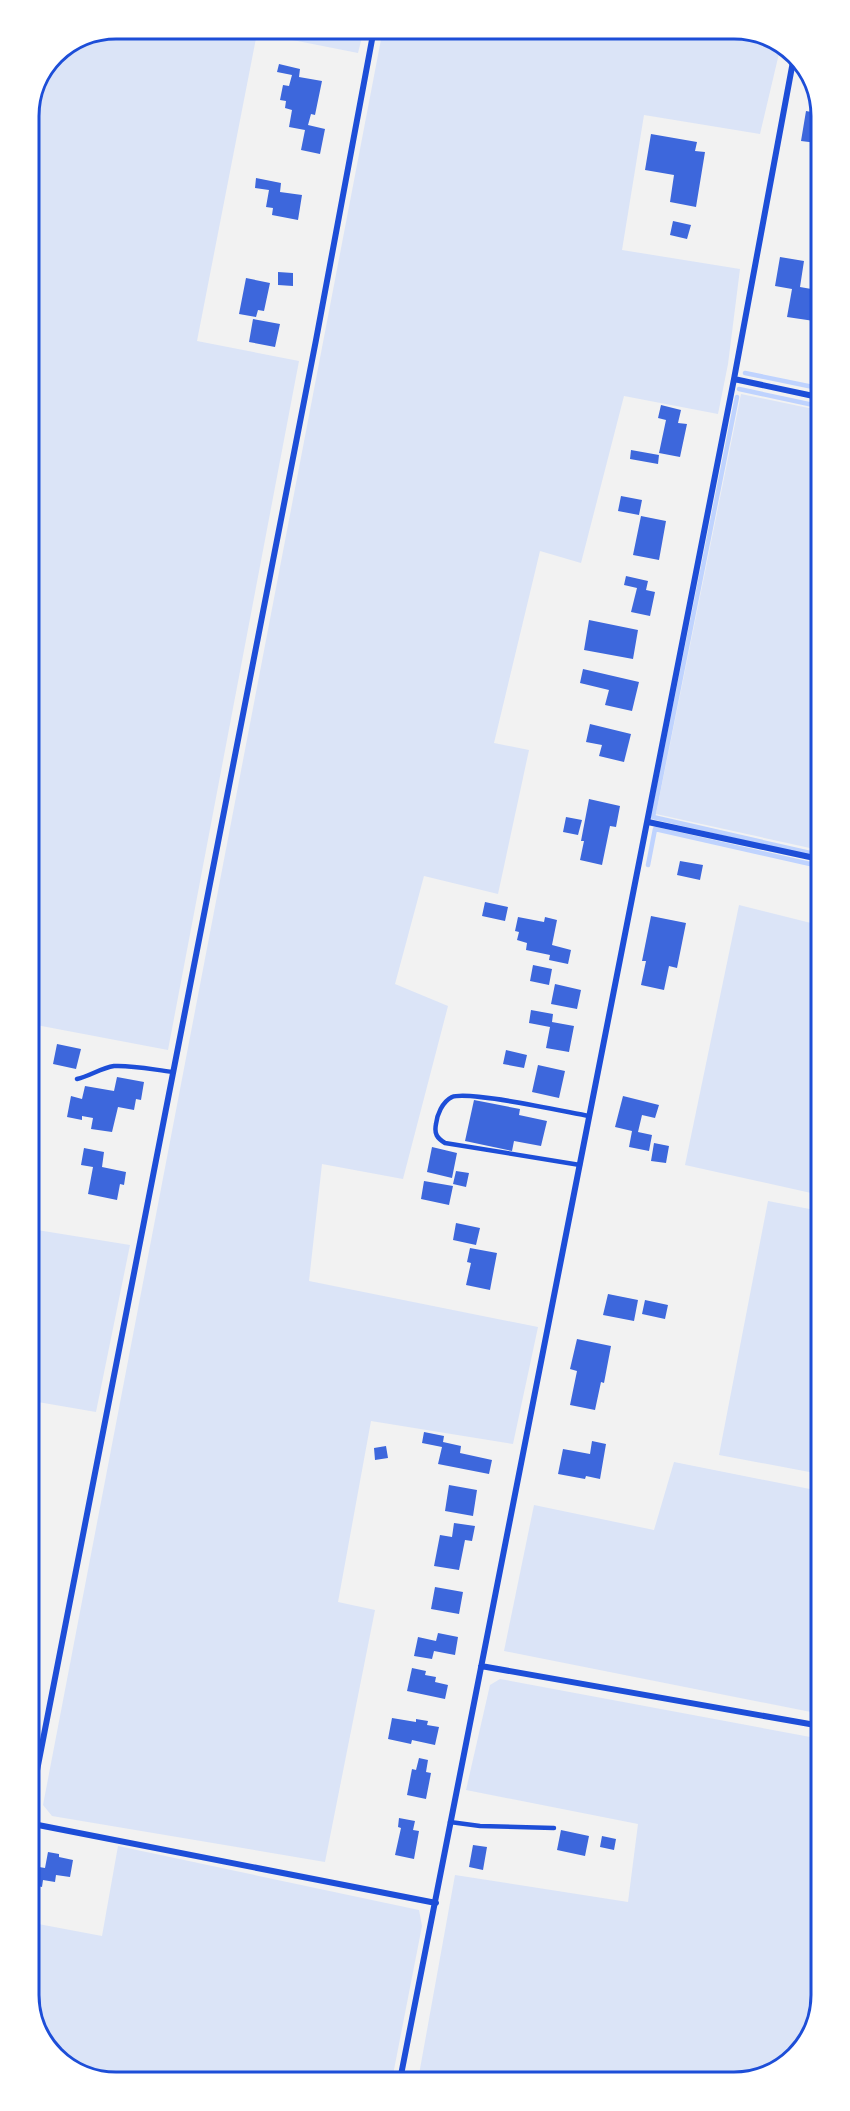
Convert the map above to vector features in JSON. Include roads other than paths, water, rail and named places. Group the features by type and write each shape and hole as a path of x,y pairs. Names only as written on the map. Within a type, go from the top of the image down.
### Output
{"street":[{"path":"39,1760 314,351 372,39"},
{"path":"402,2072 648,822 792,66"},
{"path":"734,379 811,396"},
{"path":"648,822 811,857"},
{"path":"481,1666 811,1724"},
{"path":"39,1825 436,1902"}],"lane":[{"path":"77,1079 116,1066 173,1072"},
{"path":"580,1165 445,1143 438,1138 435,1132 436,1123 444,1103 460,1095 590,1116"},
{"path":"450,1822 480,1826 554,1828"}],"waterway":[{"path":"745,373 811,387"},
{"path":"739,389 811,404"},
{"path":"737,397 653,817 811,853"},
{"path":"648,865 655,829 811,864"}]}
